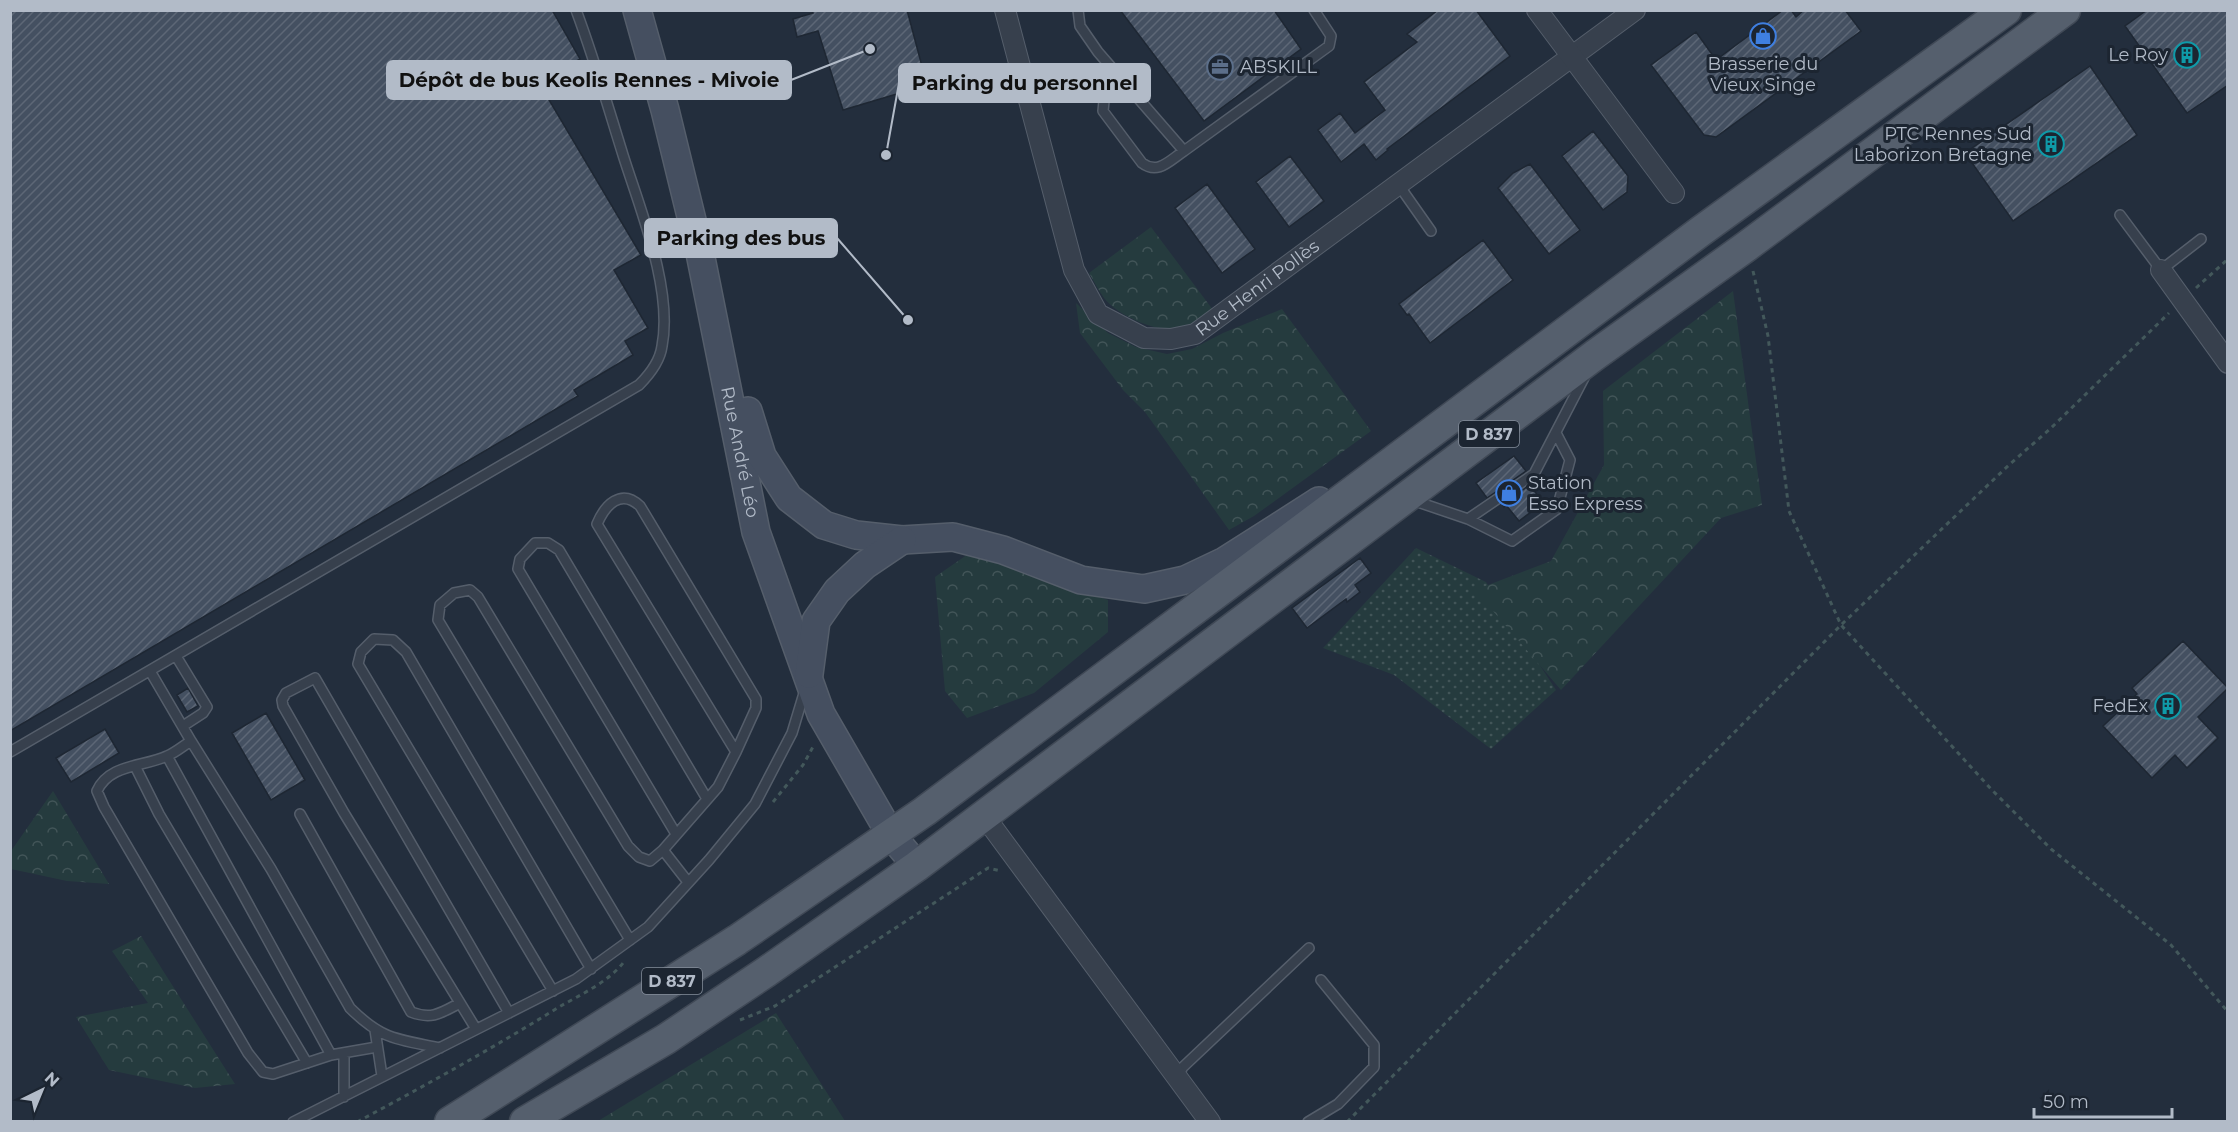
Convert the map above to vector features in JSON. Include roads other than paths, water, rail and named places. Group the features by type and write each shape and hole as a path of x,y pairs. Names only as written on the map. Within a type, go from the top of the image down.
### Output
{"main road":[{"name":"D 837","path":"450,1122 737,940 891,835 1701,231 2006,10"},
{"name":"D 837","path":"525,1122 666,1039 766,972 985,817 1595,355 1747,246 2065,10"}],"street":[{"name":"Rue André Léo","path":"637,10 695,231 756,532 821,714 891,835 917,866"},
{"name":"Rue Henri Pollès","path":"1005,10 1074,270 1098,314 1144,338 1171,339 1195,334 1635,10"},
{"path":"1537,10 1674,193"},
{"path":"2160,270 2228,363"},
{"path":"722,357 743,394 762,456 789,498 825,525 855,535 902,540 952,537 1003,550 1081,580 1144,589 1185,580 1215,566 1337,490 1362,486"},
{"path":"808,681 816,621 837,591 865,565 902,540"},
{"path":"985,817 1210,1122"}],"lane":[{"path":"10,752 639,385 651,372 661,352 664,312 654,253 576,10"},
{"path":"1078,10 1080,26 1098,52 1184,152"},
{"path":"1123,80 1104,101 1103,111 1142,163 1149,168 1156,169 1184,152 1329,46 1331,36 1314,10"},
{"path":"1398,184 1431,231"},
{"path":"2120,215 2160,270 2201,239"},
{"path":"1468,519 1534,474 1595,355"},
{"path":"1404,498 1468,519 1512,541 1557,509 1570,460 1556,433"},
{"path":"630,940 438,620 440,605 454,593 470,590 478,597 628,846 639,857 650,861 663,850 718,787 736,753 756,708 756,699 633,498 622,498 609,504 597,524 736,753"},
{"path":"676,834 518,569 520,560 535,543 548,543 559,550 707,799"},
{"path":"553,991 358,664 361,652 374,639 393,640 406,652 591,969"},
{"path":"176,656 207,707 203,713 183,726"},
{"path":"150,671 271,869 350,1008 375,1030 391,1038 440,1048"},
{"path":"476,1029 344,813 283,706 282,700 286,693 315,678 509,1013"},
{"path":"293,1122 576,979 648,927 754,804 792,733 808,681"},
{"path":"191,741 167,756 110,774 101,782 97,791 104,807 256,1065 263,1072 273,1074 331,1055 377,1047"},
{"path":"167,756 331,1055"},
{"path":"135,766 159,814 307,1063"},
{"path":"300,814 411,1012 424,1017 431,1016 460,1003"},
{"path":"663,850 688,882"},
{"path":"1177,1077 1183,1067 1309,948"},
{"path":"1308,1122 1338,1104 1374,1067 1374,1045 1321,980"},
{"path":"375,1030 382,1076"},
{"path":"344,1053 344,1097"}],"place":[{"name":"Brasserie du Vieux Singe","path":"1763,36"},
{"name":"Dépôt de bus Keolis Rennes - Mivoie","path":"870,49"},
{"name":"Le Roy","path":"2187,55"},
{"name":"ABSKILL","path":"1220,67"},
{"name":"PTC Rennes Sud Laborizon Bretagne","path":"2051,144"},
{"name":"Parking du personnel","path":"886,155"},
{"name":"Parking des bus","path":"908,320"},
{"name":"Station Esso Express","path":"1509,493"},
{"name":"FedEx","path":"2168,706"}]}
